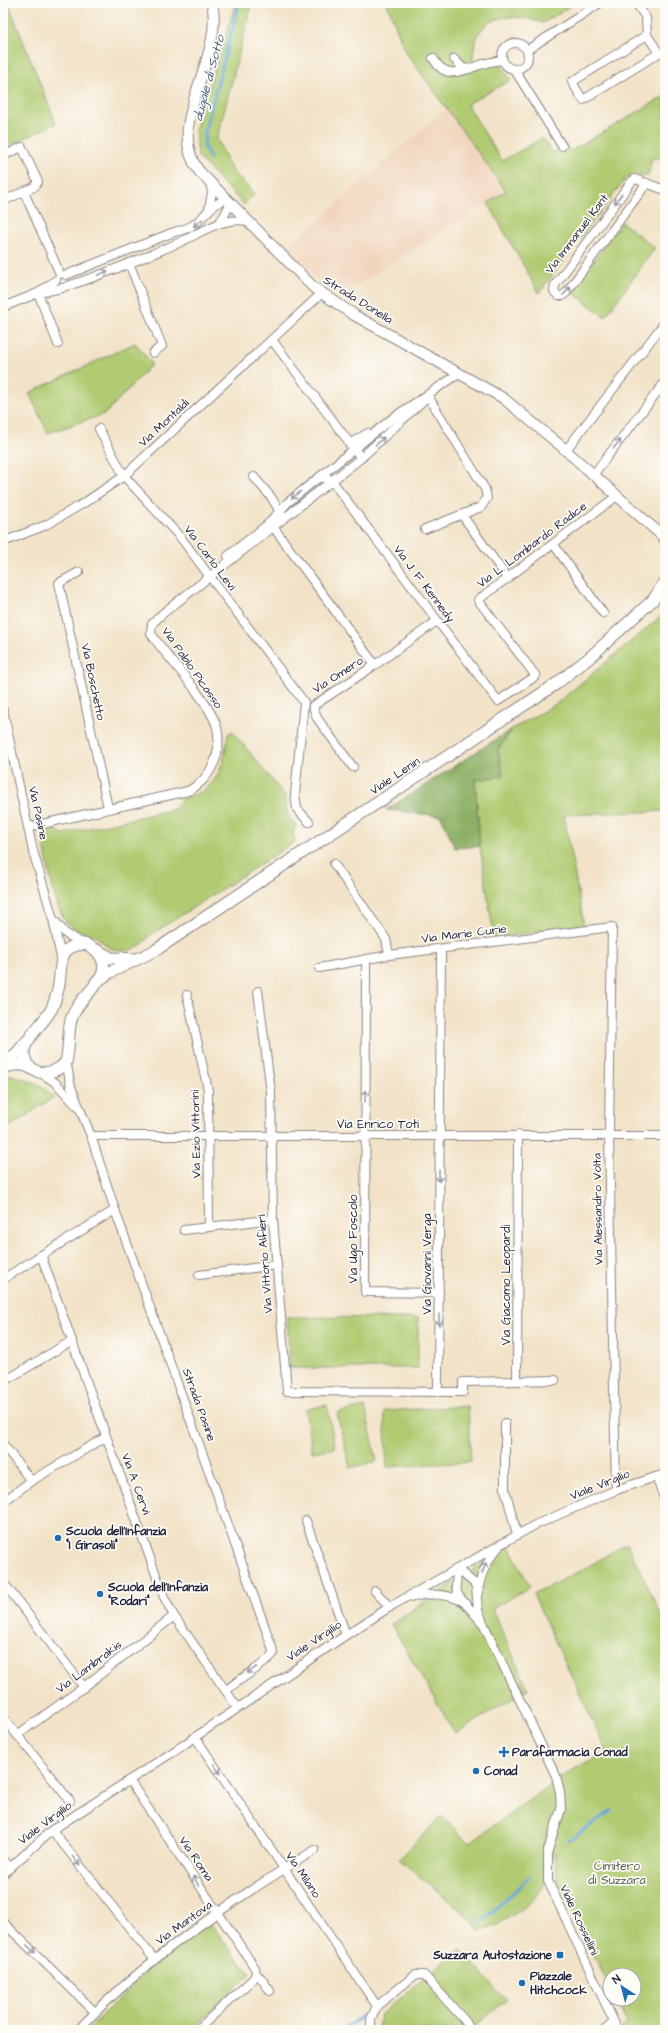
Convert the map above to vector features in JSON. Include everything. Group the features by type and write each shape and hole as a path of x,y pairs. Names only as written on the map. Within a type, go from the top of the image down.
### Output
{"main road":[{"name":"Viale Lenin","path":"96,982 111,972 156,950 556,684 589,658 653,600 665,582"},
{"name":"Viale Lenin","path":"653,600 665,595"},
{"path":"3,1063 16,1054 29,1037 47,1018 56,997 61,958 70,947 84,944 107,957 117,960 140,959"},
{"path":"3,1068 23,1065 37,1071 55,1072 61,1068 66,1060 72,1017 82,999 96,982 103,970 101,956 97,950"},
{"path":"29,1037 24,1051 29,1064 37,1071"}],"street":[{"name":"Strada Donella","path":"212,3 214,20 212,44 190,114 187,133 188,147 192,160 199,171 307,281 322,294 368,323 460,373 508,402 566,450 592,475 663,537"},
{"path":"527,50 600,3"},
{"path":"636,3 646,18 647,35 659,53 583,100 572,82 647,35"},
{"path":"502,60 504,49 510,44 522,44 527,50 527,62 521,67 514,69"},
{"path":"433,58 438,66 448,72 469,69 485,63 502,60"},
{"path":"454,59 463,68 469,69"},
{"path":"502,60 507,66 514,69 562,146"},
{"path":"3,156 22,147 38,182 34,187 3,201"},
{"name":"Via Immanuel Kant","path":"647,183 566,293 558,296 554,291 555,285 632,181 637,179 665,190"},
{"path":"209,209 212,192 210,181"},
{"path":"24,192 61,276 70,280 65,287"},
{"path":"38,293 61,276 174,232 192,228 202,219 209,209 219,202 229,201 224,216 217,224"},
{"path":"3,307 38,293 65,287 129,263 179,243 217,224 230,220 248,221"},
{"path":"129,263 162,346 153,353"},
{"path":"61,276 57,284 65,287"},
{"path":"38,293 58,344"},
{"name":"Via Montaldi","path":"3,542 46,525 84,503 124,476 322,294"},
{"path":"566,450 665,322"},
{"path":"272,340 361,458"},
{"name":"Via Pablo Picasso","path":"210,577 213,569 267,525 287,503 318,478 352,447 394,416 428,396 460,373"},
{"path":"592,475 665,382"},
{"path":"425,529 481,507 485,502 487,494 428,396"},
{"name":"Via Pablo Picasso","path":"29,827 188,791 199,785 212,769 216,759 219,740 216,725 206,706 152,634 152,624 162,614 274,528 361,458 428,396"},
{"name":"Via Carlo Levi","path":"100,429 124,476 181,538 304,702 313,706"},
{"path":"332,481 331,474 352,456 352,447"},
{"path":"254,477 271,497 285,519"},
{"path":"318,478 328,478 332,481"},
{"name":"Via J. F. Kennedy","path":"332,481 498,701"},
{"name":"Via L. Lombardo Radice","path":"498,701 536,676 478,600 554,545 617,496"},
{"path":"462,514 508,579"},
{"path":"663,537 665,524"},
{"path":"274,528 375,665"},
{"path":"554,545 603,613"},
{"name":"Via Boschetto","path":"79,572 59,583 108,808"},
{"name":"Via Omero","path":"353,767 318,718 313,706 375,665 437,620"},
{"path":"304,702 295,794 297,809 309,822"},
{"name":"Via Pasine","path":"4,716 6,735 29,827 33,851 53,919 61,958"},
{"path":"334,864 386,939 389,955"},
{"path":"53,919 66,934 84,944"},
{"name":"Via Marie Curie","path":"319,968 389,955 612,927"},
{"name":"Via Alessandro Volta","path":"612,927 609,1135 616,1490"},
{"name":"Via Giovanni Verga","path":"438,1391 441,949"},
{"path":"365,1135 366,959"},
{"name":"Via Vittorio Alfieri","path":"258,991 271,1092 273,1219 287,1391 438,1391"},
{"name":"Via Ezio Vittorini","path":"187,995 208,1090 209,1227"},
{"path":"66,1060 68,1078 79,1109"},
{"path":"37,1071 61,1088 79,1109"},
{"name":"Strada Pasine","path":"79,1109 91,1136 115,1210 272,1647 273,1654 268,1660 244,1676 226,1692"},
{"name":"Via Ugo Foscolo","path":"365,1135 365,1292 439,1293"},
{"name":"Via Giacomo Leopardi","path":"517,1381 518,1135"},
{"name":"Via Enrico Toti","path":"91,1136 665,1136"},
{"path":"3,1279 115,1210"},
{"path":"184,1230 273,1219"},
{"name":"Via A. Cervi","path":"41,1255 164,1597 174,1616 237,1707"},
{"path":"199,1275 276,1265"},
{"path":"3,1382 72,1342"},
{"path":"438,1391 463,1392 463,1382 554,1380"},
{"path":"505,1422 505,1489 517,1534"},
{"path":"3,1502 31,1481 106,1437"},
{"path":"3,1444 31,1481"},
{"name":"Viale Virgilio","path":"3,1874 52,1830 390,1607 517,1534 616,1490 665,1474"},
{"path":"656,1477 665,1500"},
{"path":"306,1521 346,1635"},
{"path":"484,1625 478,1610 479,1582 487,1561 502,1543"},
{"path":"457,1569 473,1582 478,1598"},
{"path":"457,1569 456,1587 458,1595 484,1625"},
{"path":"3,1582 84,1687"},
{"path":"375,1591 390,1607"},
{"path":"404,1599 427,1594 443,1594 464,1602"},
{"name":"Via Lambrakis","path":"17,1735 84,1687 174,1616"},
{"name":"Viale Rossellini","path":"484,1625 556,1776 560,1792 561,1809 548,1850 548,1880 615,2026"},
{"path":"3,1717 70,1802"},
{"name":"Via Milano","path":"195,1737 377,2006"},
{"name":"Via Roma","path":"129,1780 255,1968 256,1974 261,1978 270,1991"},
{"path":"52,1830 154,1959"},
{"name":"Via Mantova","path":"78,2030 95,2012 154,1959 284,1868 315,1850"},
{"path":"3,1859 10,1868"},
{"path":"3,1922 95,2012"},
{"path":"197,2030 253,1979 256,1974"},
{"path":"371,2030 371,2019 377,2006 416,1975 424,1975 466,2022 470,2030"},
{"path":"605,2030 615,2026"}],"shaded area":[{"path":"446,109 506,191 340,296 313,277 285,249"}],"green space":[{"path":"3,3 8,3 56,123 3,149"},
{"path":"236,3 252,3 217,139 232,171 255,194 244,205 198,157 195,130"},
{"path":"387,3 575,3 543,23 516,17 493,20 485,26 478,35 474,47 473,63 496,57 511,80 467,104 502,161 543,138 552,153 566,145 571,151 665,96 665,158 652,158 648,176 634,174 626,178 539,293 488,203 506,191 405,51"},
{"path":"622,222 655,248 605,317 571,291"},
{"path":"135,343 152,364 105,414 48,433 29,393"},
{"path":"665,613 665,811 564,815 584,925 494,938 480,846 475,780 503,776 498,750 512,729 556,704"},
{"path":"512,729 498,750 503,776 475,780 480,846 455,848 441,816 386,810"},
{"path":"232,731 286,797 287,812 290,819 296,825 293,835 296,841 149,936 146,941 132,950 121,951 110,948 95,936 73,928 69,925 63,917 55,898 41,831 53,828 63,834 175,809 181,799 203,791 213,781 223,762 228,734"},
{"path":"8,1074 39,1084 54,1097 3,1131 3,1076"},
{"path":"287,1317 418,1318 418,1368 290,1368"},
{"path":"327,1405 335,1448 312,1452 305,1409"},
{"path":"468,1406 471,1462 387,1467 384,1411"},
{"path":"365,1407 377,1461 350,1468 337,1413"},
{"name":"Cimitero di Suzzara","path":"627,1543 665,1623 665,2030 620,2030 627,2023 619,2007 642,2007 642,1967 602,1967 602,1972 558,1881 555,1852 545,1883 532,1901 515,1914 479,1931 470,1918 399,1859 442,1816 469,1843 567,1773 607,1752 533,1594 584,1569"},
{"path":"509,1546 530,1587 492,1609 528,1689 455,1734 391,1624"},
{"path":"208,1921 250,1974 191,2030 88,2030 155,1962"},
{"path":"460,1949 506,2000 471,2030 380,2030 378,2028 381,2014"}],"waterway":[{"name":"dugale di Sotto","path":"210,158 204,147 205,131 239,3"},
{"path":"569,1840 612,1810"},
{"path":"481,1922 529,1878"},
{"path":"343,2030 363,2015"}],"place":[{"name":"Scuola dell'Infanzia \"I Girasoli\"","path":"58,1538"},
{"name":"Scuola dell'Infanzia \"Rodari\"","path":"100,1594"},
{"name":"Parafarmacia Conad","path":"504,1752"},
{"name":"Conad","path":"476,1771"},
{"name":"Suzzara Autostazione","path":"560,1955"},
{"name":"Piazzale Hitchcock","path":"522,1983"}]}
